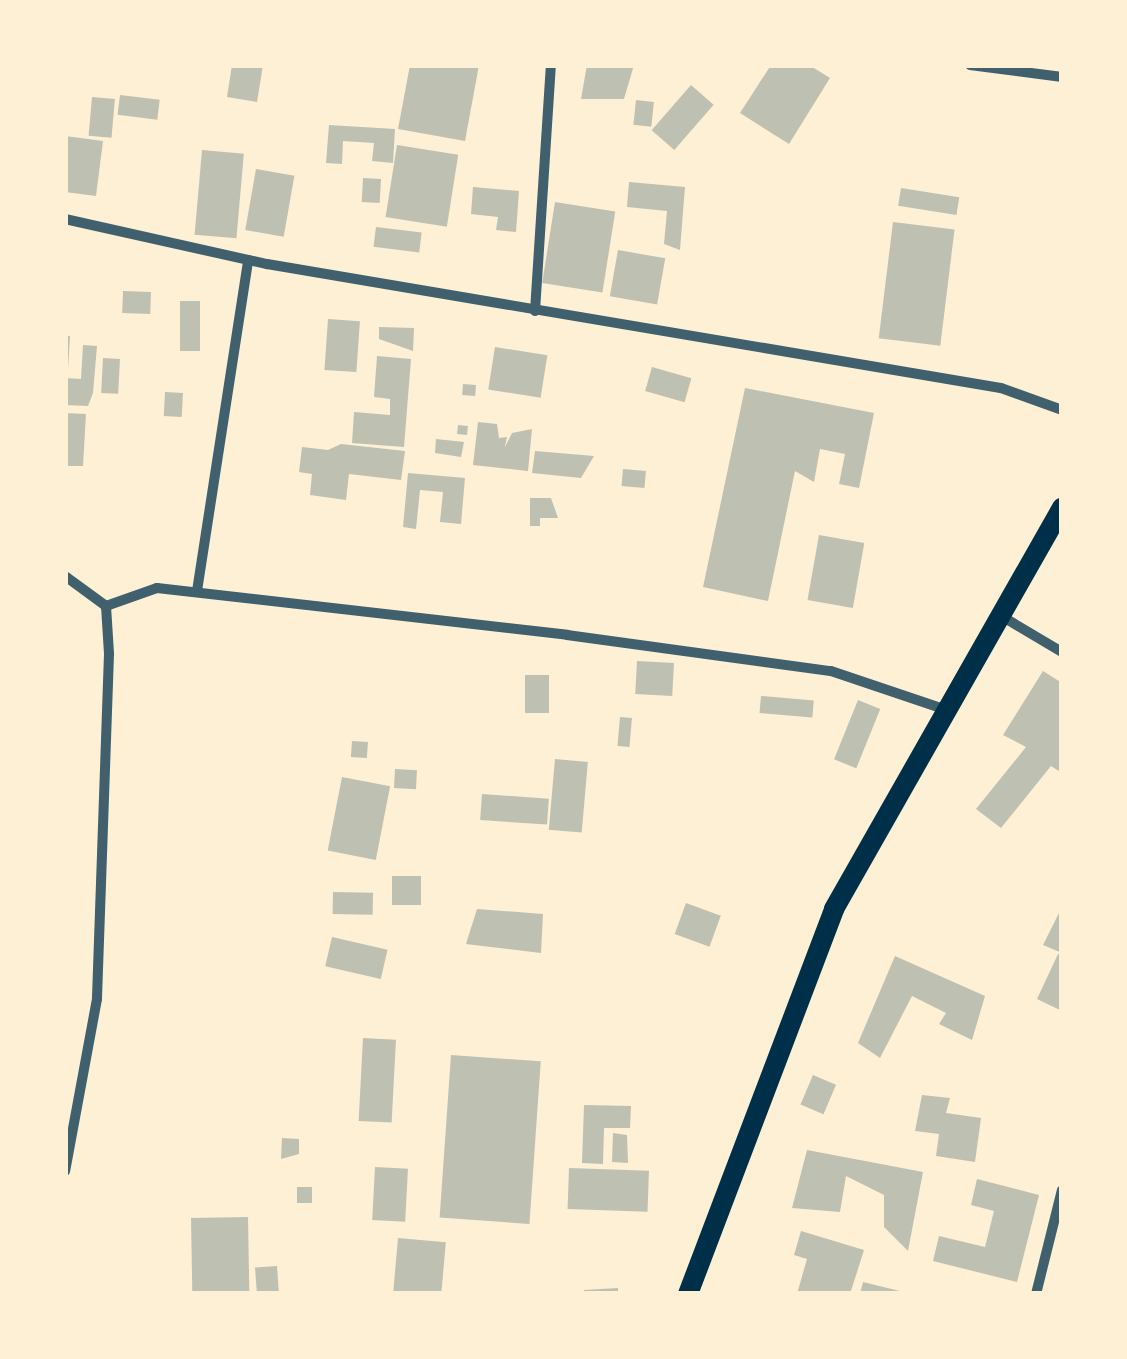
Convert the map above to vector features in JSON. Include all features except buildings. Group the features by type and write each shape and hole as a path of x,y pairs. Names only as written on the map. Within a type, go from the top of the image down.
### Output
{"main road":[{"path":"688,1294 834,909 1062,507"}],"street":[{"path":"535,311 551,65"},
{"path":"970,65 1062,77"},
{"path":"65,219 248,260 1001,388 1062,410"},
{"path":"197,591 248,260"},
{"path":"65,576 106,606"},
{"path":"106,606 157,588 197,591 831,671 944,709"},
{"path":"65,1172 98,1000 106,606"},
{"path":"1003,617 1062,652"},
{"path":"1036,1294 1062,1190"}]}
